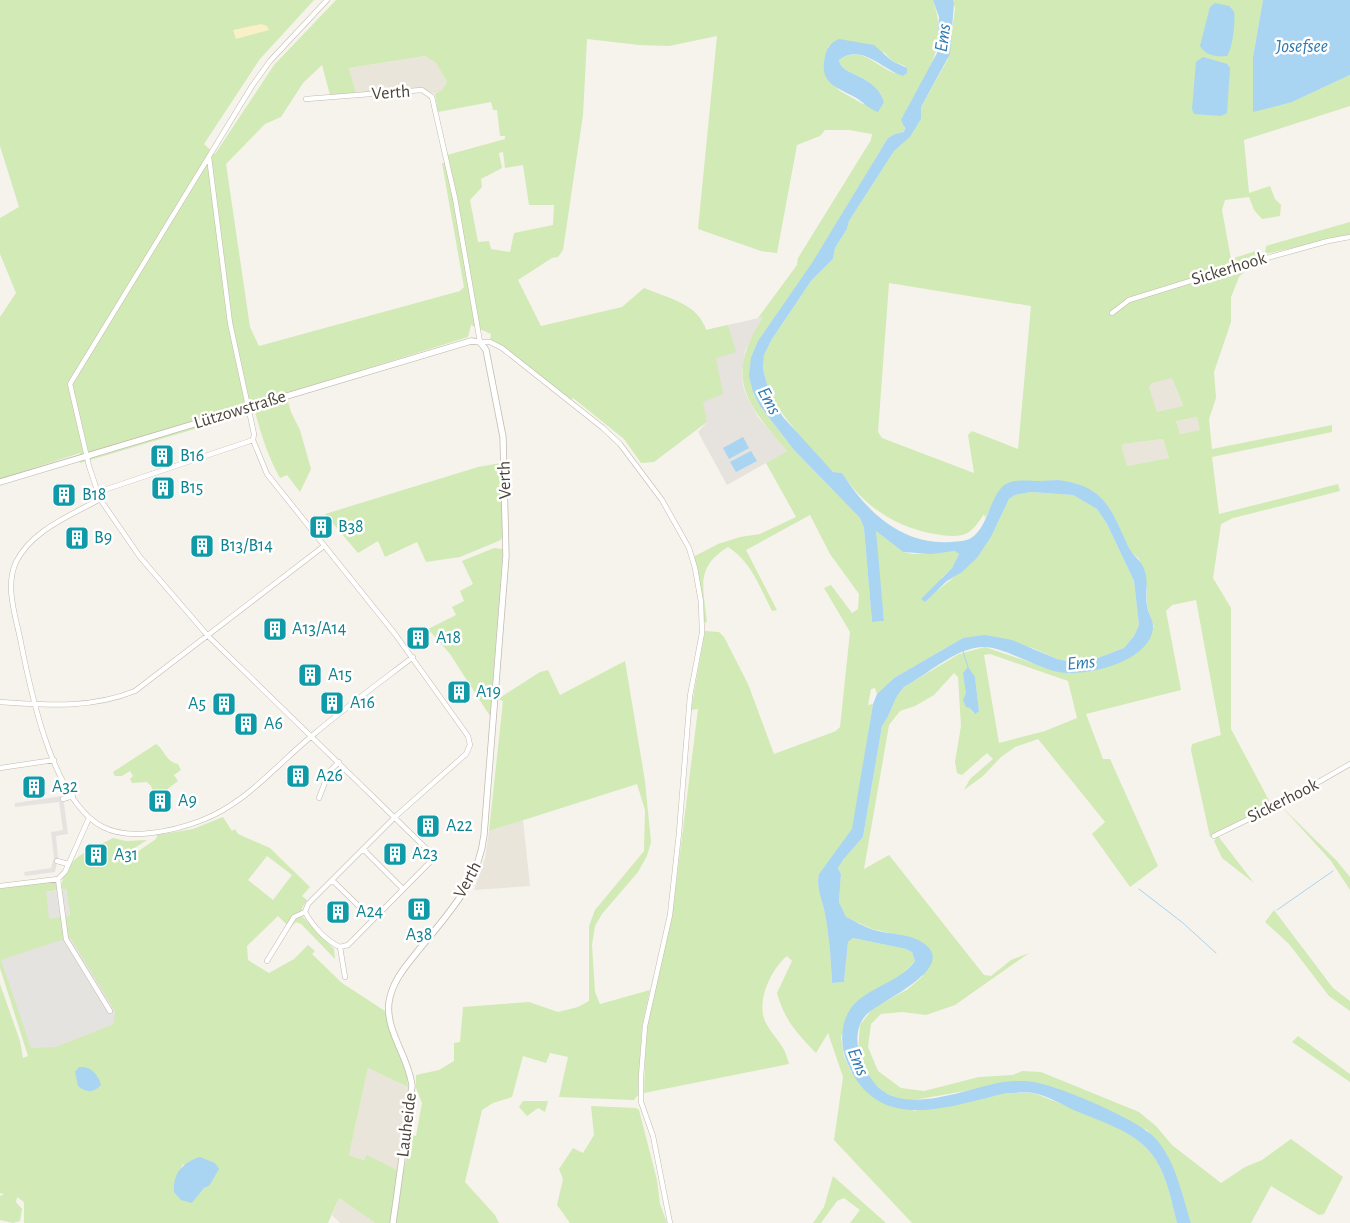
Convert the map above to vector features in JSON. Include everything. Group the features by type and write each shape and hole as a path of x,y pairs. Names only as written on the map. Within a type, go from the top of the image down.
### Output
{"street":[{"path":"305,912 309,920 334,945 340,948 348,945 435,856 396,816 208,636 140,557 100,499 86,457 70,380 264,69 328,0"},
{"name":"Verth","path":"306,100 422,90 432,96 455,198 480,342 489,361 502,437 506,533 504,594 483,849 475,874 465,890 401,973"},
{"path":"209,157 230,323 253,440 267,474 413,657 468,736 470,745 466,754 396,816 308,904 305,912 294,917 267,961"},
{"name":"Sickerhook","path":"1112,313 1129,300 1328,241 1350,238"},
{"name":"Lützowstraße","path":"0,482 471,341 480,342"},
{"path":"480,342 490,342 502,348 612,436 662,500 689,548 696,568 701,602 702,634 690,696 679,833 670,914 645,1026 640,1077 641,1102 653,1136 670,1223"},
{"path":"98,492 253,440"},
{"path":"100,499 35,537 22,552 13,570 10,589 33,704 54,760 73,796 90,818 103,827 127,834 177,828 200,821 242,798 312,736 413,657"},
{"path":"0,702 74,706 114,700 135,691 324,546"},
{"path":"0,768 54,760"},
{"path":"319,798 328,772 339,762"},
{"name":"Sickerhook","path":"1214,836 1282,803 1350,764"},
{"path":"63,799 73,796"},
{"path":"90,818 68,864 58,879 66,939 110,1012"},
{"path":"363,849 403,889"},
{"path":"58,861 68,864"},
{"path":"0,886 58,879"},
{"path":"332,880 373,920"},
{"path":"340,948 345,977"},
{"name":"Lauheide","path":"393,1223 412,1086 410,1070 393,1029 389,1010 391,993 401,973"}],"shaded area":[{"path":"425,56 436,63 447,82 442,90 435,94 420,88 356,93 349,68"},
{"path":"763,317 745,351 742,373 743,385 746,395 758,417 787,451 727,485 698,432 707,422 693,374 702,325 704,324 706,330"},
{"path":"1172,378 1183,407 1157,413 1149,387 1152,382"},
{"path":"1197,417 1201,430 1180,434 1176,421"},
{"path":"1163,439 1169,458 1127,466 1122,448 1123,444"},
{"path":"63,796 68,834 56,836 58,857 55,872 25,876 24,872 51,868 54,858 51,832 63,830 59,802 15,807 15,803"},
{"path":"523,820 530,886 474,890 485,858 489,831"},
{"path":"66,889 70,916 49,919 46,892"},
{"path":"70,937 115,1011 114,1024 56,1047 31,1048 1,960"},
{"path":"368,1068 408,1087 409,1098 397,1170 367,1156 365,1160 349,1155"},
{"path":"339,1198 375,1223 340,1223 332,1215"}],"green space":[{"path":"0,0 314,0 260,59 204,144 215,154 274,65 336,0 933,0 939,33 937,47 927,73 905,114 904,132 888,138 813,263 758,341 751,357 753,392 760,406 794,450 860,518 864,528 872,622 884,621 876,531 903,552 913,554 956,551 959,554 952,568 942,577 937,591 977,558 991,537 1009,499 1015,495 1031,492 1073,495 1097,509 1107,524 1134,581 1139,625 1134,636 1124,648 1090,661 1072,662 1057,659 1033,648 963,638 894,678 877,694 875,688 871,689 868,705 873,704 853,829 819,874 818,878 818,887 828,936 832,983 844,982 848,942 853,938 906,949 912,952 915,961 899,977 862,998 852,1007 841,1037 844,1056 851,1072 914,1111 1007,1093 1034,1093 1112,1125 1139,1142 1156,1160 1167,1186 1177,1223 912,1223 834,1140 843,1077 828,1033 816,1053 797,1032 780,1003 777,993 792,961 787,956 775,969 770,978 763,997 762,1007 763,1017 782,1047 789,1064 644,1093 646,1026 673,909 698,709 691,710 705,631 719,632 724,637 748,684 774,754 836,731 840,727 850,632 824,588 831,585 852,613 858,609 859,594 830,554 810,515 746,550 777,610 772,611 749,567 728,547 717,555 706,571 703,589 707,623 702,620 693,557 718,544 740,537 760,534 796,517 766,463 787,451 760,418 751,403 742,373 744,357 751,338 763,317 758,318 797,265 798,258 871,140 872,134 849,130 825,130 820,136 797,145 777,253 761,251 698,229 717,36 669,46 639,45 587,39 583,115 563,250 558,257 552,258 518,280 541,326 622,307 644,288 689,307 702,321 706,330 728,325 736,352 716,358 723,394 703,402 707,422 654,462 641,463 624,439 573,398 570,402 502,348 490,342 491,334 471,325 468,337 286,394 291,412 300,430 311,469 300,492 287,475 280,478 275,470 255,412 249,416 242,415 80,463 80,453 0,479 0,317 16,293 0,254 0,218 19,207 0,146","holes":["836,41 885,53 892,61 905,66 906,71 894,73 861,55 847,56 839,60 845,69 874,86 884,102 863,104 840,91 828,80 828,47","425,56 436,63 447,82 442,90 435,94 438,112 491,102 493,110 497,110 500,136 505,136 505,139 447,155 449,163 442,163 464,287 460,291 259,346 250,327 226,164 265,124 281,117 303,83 322,65 330,95 356,93 349,68","503,152 505,168 523,165 529,205 554,205 553,225 514,233 510,252 491,249 489,241 478,242 470,200 482,187 481,179 502,168 499,153"]},
{"path":"953,0 1263,0 1253,57 1292,102 1350,75 1350,106 1244,140 1249,193 1270,186 1275,199 1281,205 1280,216 1262,219 1254,210 1249,197 1225,200 1222,210 1231,259 1259,250 1254,262 1239,277 1231,297 1231,322 1214,372 1216,398 1209,419 1212,449 1332,425 1332,432 1212,457 1219,514 1338,484 1340,491 1233,518 1221,524 1213,578 1231,608 1231,729 1272,806 1210,837 1191,750 1192,744 1221,735 1196,600 1172,605 1166,611 1181,690 1086,714 1103,759 1110,759 1158,866 1130,887 1092,834 1105,822 1038,739 1015,747 1001,757 983,776 964,790 970,779 993,759 987,753 962,775 957,773 955,762 961,726 958,677 954,673 934,695 915,706 900,711 889,725 864,869 889,855 984,975 991,976 1011,960 1029,953 955,1005 926,1015 902,1012 881,1014 871,1024 868,1047 878,1071 901,1088 924,1091 979,1077 1013,1075 1022,1071 1041,1072 1139,1112 1156,1126 1172,1145 1221,1183 1245,1167 1262,1160 1291,1139 1343,1177 1324,1214 1319,1215 1271,1186 1251,1223 1191,1223 1167,1155 1147,1130 1023,1081 914,1100 900,1099 884,1092 871,1080 858,1052 860,1025 872,1009 908,989 923,976 909,937 872,929 846,917 839,902 841,874 838,868 863,837 882,726 900,692 904,687 959,654 985,647 1056,671 1093,671 1154,627 1147,606 1147,588 1139,559 1130,551 1115,518 1094,492 1077,484 1057,480 1003,487 985,518 984,514 969,532 953,536 939,535 907,527 882,514 860,496 842,473 833,472 809,448 771,399 763,369 764,355 772,339 811,281 833,259 835,248 847,229 849,221 894,151 910,137 921,119 921,107 948,59 955,9","holes":["889,283 1031,306 1018,449 972,431 968,435 974,473 882,438 878,432","1172,378 1183,406 1157,412 1149,387 1152,383","1197,417 1200,430 1180,434 1176,421","1163,439 1169,458 1127,466 1122,448 1123,444","990,654 1068,681 1077,718 1045,731 999,743 984,655","975,677 979,711 973,713 965,683 966,678"]},
{"path":"1350,222 1350,235 1265,254 1266,246"},
{"path":"501,463 503,534 501,540 460,557 426,562 417,542 385,557 378,541 358,553 325,514 478,467"},
{"path":"494,548 503,549 490,716 450,654 428,629 456,615 452,607 464,601 460,591 473,584 462,561"},
{"path":"625,661 645,781 651,842 647,856 638,872 602,914 595,926 592,945 595,992 600,1004 650,990 642,1026 638,1095 634,1100 559,1097 568,1057 550,1053 546,1063 523,1056 512,1097 493,1103 482,1110 465,1182 495,1215 499,1223 375,1223 339,1198 328,1223 24,1223 24,1202 17,1197 16,1202 22,1209 20,1221 13,1223 0,1220 0,1196 4,1194 0,1193 0,984 20,1041 23,1058 28,1056 0,968 0,886 56,879 58,890 46,892 70,916 66,889 62,889 66,870 78,857 113,838 126,841 147,840 119,858 121,863 156,839 157,835 193,829 223,817 232,831 235,829 238,834 270,848 310,887 302,896 307,900 302,908 302,916 334,949 335,959 301,924 296,922 290,928 278,916 247,946 248,960 269,973 294,959 308,945 315,951 312,954 342,983 385,1011 407,1075 408,1087 368,1068 349,1155 364,1160 367,1155 397,1170 404,1169 411,1135 416,1136 422,1103 416,1088 416,1075 439,1070 454,1061 454,1043 460,1042 463,1007 529,1002 558,1012 578,1007 589,1001 589,926 595,910 644,851 645,810 637,784 489,831 503,701 498,699 540,672 548,670 560,695","holes":["267,856 292,875 273,900 248,880","183,1164 209,1186 204,1188 192,1203 179,1172"]},
{"path":"156,744 170,760 178,764 181,770 174,775 178,781 156,798 151,786 147,782 132,783 130,779 133,776 130,771 122,776 115,776 113,772"},
{"path":"1281,806 1336,860 1350,877 1350,890 1331,861"},
{"path":"1218,836 1254,883 1222,858 1214,841"},
{"path":"1274,910 1333,988 1350,1001 1350,1011 1329,996 1289,944 1265,922"},
{"path":"1298,1036 1350,1074 1350,1082 1292,1042"},
{"path":"523,1101 548,1101 545,1112 538,1108 527,1116 519,1107"},
{"path":"591,1106 636,1108 639,1110 657,1180 660,1204 667,1223 570,1223 557,1205 563,1179 559,1169 573,1148 583,1153 594,1135"},
{"path":"833,1176 886,1223 850,1223 860,1210 844,1198 837,1201 821,1223 813,1223 824,1207"}],"sand":[{"path":"261,24 267,26 269,30 236,39 233,30"}],"water":[{"name":"Ems","path":"933,0 953,0 954,3 950,54 921,107 921,119 910,137 894,151 849,221 847,229 835,248 833,259 811,281 772,339 764,355 763,369 771,399 783,417 833,472 842,473 862,500 874,512 901,532 916,538 950,542 969,539 979,530 995,497 1007,483 1021,480 1058,480 1087,488 1105,502 1131,551 1143,566 1146,578 1147,606 1153,628 1149,640 1141,650 1115,665 1100,669 1085,672 1059,672 1001,650 984,647 973,648 942,662 904,687 900,692 882,726 863,837 838,868 841,874 839,902 846,917 874,930 915,939 927,946 933,955 930,965 923,975 867,1014 861,1023 858,1033 860,1055 869,1076 883,1091 896,1097 910,1100 926,1099 1004,1082 1026,1081 1065,1091 1119,1115 1149,1132 1164,1149 1174,1169 1191,1223 1177,1223 1164,1176 1150,1152 1134,1138 1116,1127 1050,1098 1034,1093 1007,1093 939,1108 916,1110 896,1108 877,1100 860,1085 847,1062 843,1049 843,1028 851,1008 866,995 901,975 915,961 912,952 906,949 853,938 848,942 844,982 832,983 828,937 824,909 818,887 818,878 852,829 873,704 877,694 894,678 963,638 985,635 1012,640 1057,659 1072,662 1090,661 1124,648 1134,636 1139,625 1134,581 1107,524 1097,509 1073,495 1031,492 1015,495 1009,499 991,537 977,558 962,572 947,581 925,602 921,599 952,568 959,554 955,551 931,554 903,552 876,531 884,621 872,622 864,528 860,518 794,450 760,406 753,392 749,376 751,357 758,341 812,263 888,138 904,132 905,128 901,120 937,53 939,17"},
{"name":"Josefsee","path":"1263,0 1350,0 1350,75 1292,102 1253,112 1253,57"},
{"path":"1215,3 1229,6 1234,12 1233,35 1227,56 1212,55 1205,52 1200,46 1210,7"},
{"path":"839,39 874,45 892,61 907,68 907,73 903,76 871,59 856,54 839,60 845,69 867,81 880,93 884,102 878,112 838,89 828,80 824,67 826,54 831,44"},
{"path":"1203,57 1227,64 1230,68 1227,113 1221,116 1194,114 1192,109 1196,62"},
{"path":"743,437 749,448 729,459 723,448"},
{"path":"751,451 757,461 736,472 730,462"},
{"path":"968,667 975,677 979,711 975,714 970,708 966,707 963,700 966,693 963,673"},
{"path":"79,1067 90,1069 98,1077 101,1085 96,1090 84,1090 78,1086 75,1072"},
{"path":"200,1157 215,1163 219,1169 209,1186 204,1188 192,1203 181,1200 174,1192 177,1174 188,1162"}],"waterway":[{"path":"963,651 968,667"},
{"path":"1277,910 1333,871"},
{"path":"1139,889 1183,923 1216,953"}],"place":[{"name":"B16","path":"162,456"},
{"name":"B15","path":"163,488"},
{"name":"B18","path":"64,495"},
{"name":"B38","path":"321,527"},
{"name":"B9","path":"77,538"},
{"name":"B13/B14","path":"202,546"},
{"name":"A13/A14","path":"275,629"},
{"name":"A18","path":"418,638"},
{"name":"A15","path":"310,675"},
{"name":"A19","path":"459,692"},
{"name":"A16","path":"332,703"},
{"name":"A5","path":"224,704"},
{"name":"A6","path":"246,724"},
{"name":"A26","path":"298,776"},
{"name":"A32","path":"34,787"},
{"name":"A9","path":"160,801"},
{"name":"A22","path":"428,826"},
{"name":"A23","path":"395,854"},
{"name":"A31","path":"96,855"},
{"name":"A38","path":"419,909"},
{"name":"A24","path":"338,912"}]}
